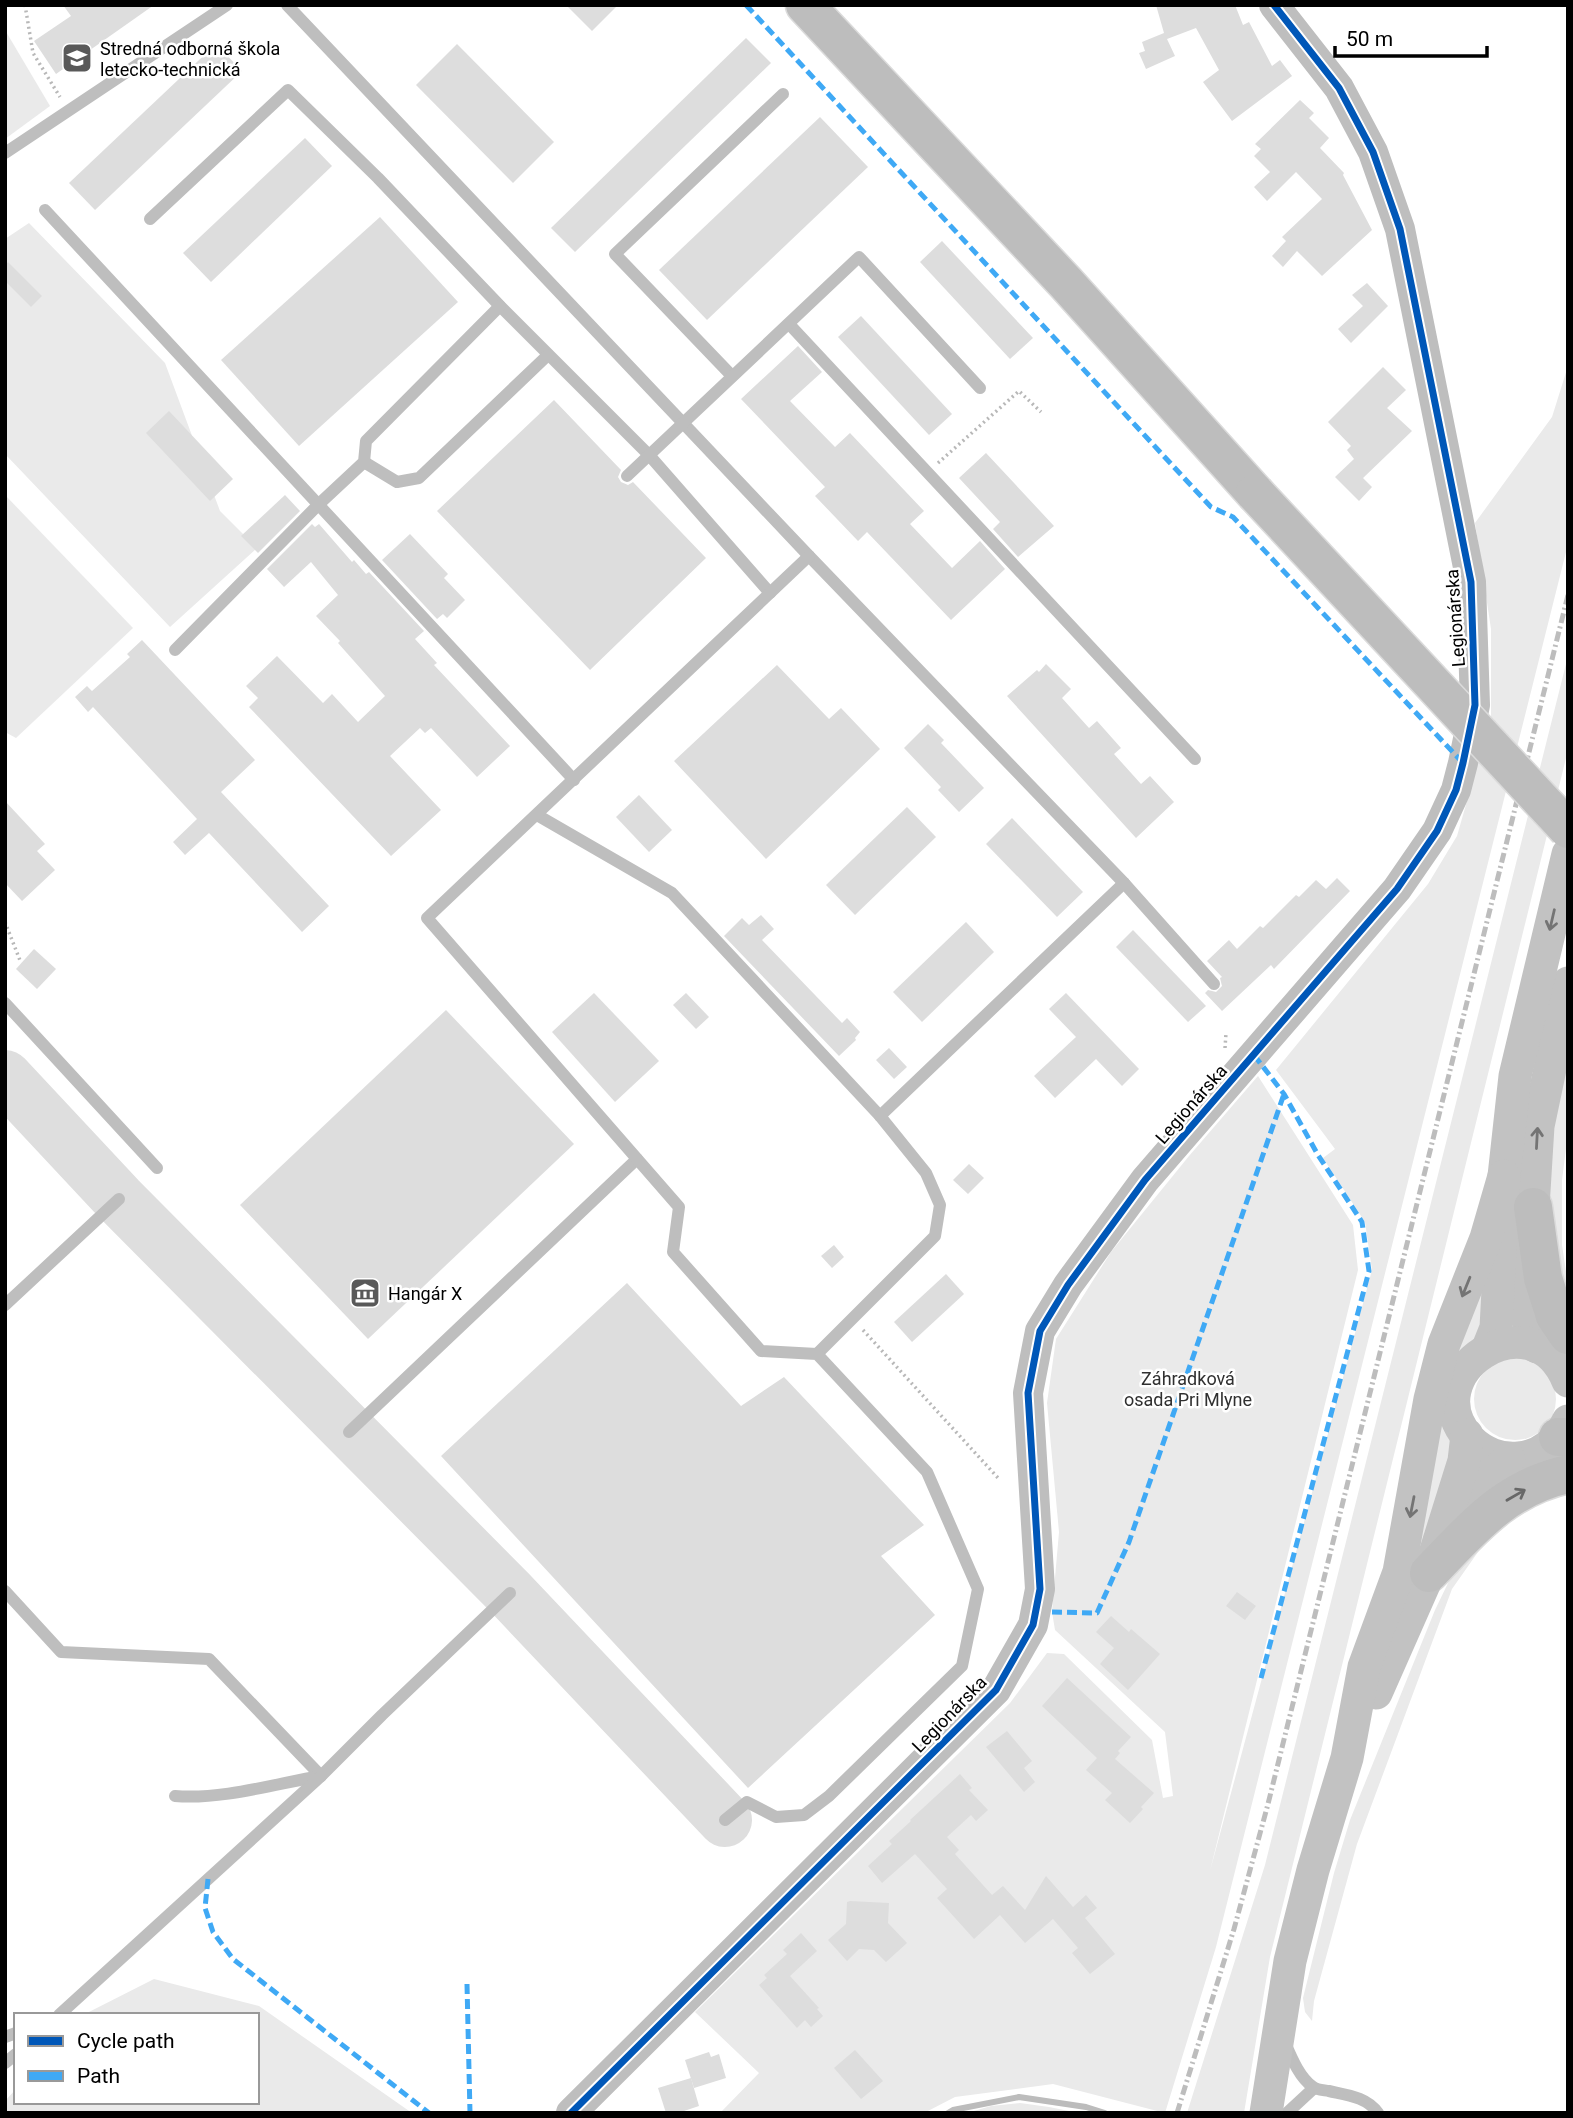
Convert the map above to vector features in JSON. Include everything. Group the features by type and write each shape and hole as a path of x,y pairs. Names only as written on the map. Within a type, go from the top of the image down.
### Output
{"main road":[{"path":"805,5 1066,283 1255,493 1568,829"},
{"path":"1489,1348 1496,1328 1504,1176 1514,1076 1568,854"},
{"path":"1568,983 1538,1126 1533,1207 1544,1278 1555,1316 1552,1341 1557,1362 1568,1381"},
{"path":"1266,2113 1290,1961 1313,1870 1347,1758 1364,1667 1399,1572 1430,1399 1444,1344 1486,1238 1504,1176"},
{"path":"1552,1341 1513,1342 1489,1348 1468,1364 1457,1387 1456,1412 1467,1435 1485,1451 1509,1458 1536,1454 1565,1432"},
{"path":"1347,1758 1429,1573 1464,1461 1467,1435"},
{"path":"1429,1573 1492,1474 1509,1458"},
{"path":"1429,1573 1489,1512 1516,1493 1550,1478 1568,1474"}],"street":[{"name":"Legionárska","path":"571,2113 996,1690 1034,1625 1040,1589 1028,1393 1040,1331 1068,1285 1145,1180 1397,889 1437,831 1455,790 1475,705 1471,582 1400,229 1373,152 1339,88 1274,5"}],"lane":[{"path":"5,153 227,5"},
{"path":"287,5 809,556 1124,883 1214,984"},
{"path":"150,219 288,90 378,178 500,306 649,455 770,593"},
{"path":"732,376 615,254 783,94"},
{"path":"45,210 573,780"},
{"path":"627,476 859,257 980,388"},
{"path":"174,650 364,462 366,441 500,306"},
{"path":"789,324 1195,759"},
{"path":"364,462 397,482 419,478 548,355"},
{"path":"725,1820 747,1802 776,1817 804,1815 829,1796 962,1666 978,1589 927,1472 817,1354 761,1351 673,1252 679,1207 427,918 809,556"},
{"path":"537,815 671,894 880,1116 926,1173 940,1205 934,1236 817,1354"},
{"path":"880,1116 1124,883"},
{"path":"5,1003 157,1168"},
{"path":"349,1432 637,1159"},
{"path":"5,1304 119,1199"},
{"path":"5,1591 61,1652 209,1659 321,1776"},
{"path":"60,2013 321,1776 382,1714 510,1593"},
{"path":"174,1796 224,1794 321,1776"},
{"path":"1279,2027 1291,2058 1314,2088 1364,2100 1378,2113"},
{"path":"1287,2113 1314,2088"}],"path":[{"path":"25,5 33,53 68,110"},
{"path":"928,471 1019,391 1041,412"},
{"path":"5,922 21,963"},
{"path":"852,1318 999,1479"}],"green space":[{"path":"5,30 50,106 5,139"},
{"path":"29,223 165,363 220,511 257,548 170,627 5,454 5,239"},
{"name":"Záhradková osada Pri Mlyne","path":"1568,366 1568,544 1216,1947 1165,2113 1053,2084 955,2097 924,2113 720,2113 759,2073 695,2012 1010,1703 1047,1653 1064,1654 1152,1740 1163,1798 1173,1796 1165,1732 1055,1630 1052,1612 1059,1532 1047,1403 1056,1339 1111,1252 1258,1076 1353,1225 1358,1270 1210,1871 1372,1270 1365,1222 1323,1158 1335,1149 1276,1070 1428,884 1457,836 1491,717 1491,629 1475,523 1552,417"},
{"path":"5,495 133,628 16,738 5,732"},
{"path":"1568,656 1568,750 1270,1957 1244,2113 1187,2113 1265,1865"},
{"path":"1568,1043 1568,1133 1562,1180 1562,1245 1568,1285 1568,1316 1547,1184"},
{"path":"1490,1253 1489,1292 1435,1516 1410,1568 1437,1404"},
{"path":"1515,1358 1531,1361 1544,1370 1553,1383 1556,1399 1553,1415 1544,1428 1531,1437 1515,1440 1499,1437 1486,1428 1477,1415 1474,1399 1477,1383 1486,1370 1499,1361"},
{"path":"1503,1525 1478,1552 1452,1589 1357,1844 1314,2001 1312,2021 1305,2012 1303,1998 1350,1820 1449,1581 1472,1545"},
{"path":"154,1979 259,2006 412,2113 5,2113 5,2101 14,2091 14,2104 259,2104 259,2013 87,2013"},
{"path":"1020,2103 1079,2113 967,2113 991,2106"}],"building":[{"path":"63,5 154,5 56,74 34,41 71,16"},
{"path":"566,5 618,5 592,31"},
{"path":"1156,5 1235,5 1243,25 1249,22 1272,66 1280,60 1292,76 1232,121 1203,82 1219,70 1196,28 1167,39 1175,56 1146,69 1139,53 1145,51 1142,42 1164,33"},
{"path":"746,38 771,63 575,252 551,228"},
{"path":"216,44 242,71 95,210 69,183"},
{"path":"457,44 554,142 513,183 416,85"},
{"path":"1300,100 1314,113 1309,118 1329,138 1320,148 1344,173 1372,230 1322,276 1297,251 1283,267 1272,256 1286,241 1282,237 1322,199 1296,172 1267,201 1254,187 1270,172 1254,156 1261,149 1255,144"},
{"path":"820,117 868,167 707,320 659,270"},
{"path":"305,138 332,166 211,282 183,253"},
{"path":"380,217 458,302 299,446 221,360"},
{"path":"942,241 1033,338 1010,359 920,262"},
{"path":"8,262 42,296 31,307 5,281 5,266"},
{"path":"1367,283 1388,306 1351,343 1338,329 1363,306 1352,295"},
{"path":"861,316 952,414 929,435 838,337"},
{"path":"798,346 822,372 790,401 835,447 850,433 924,511 910,524 952,568 980,541 1005,569 951,620 867,532 858,541 815,496 825,487 741,399"},
{"path":"1383,367 1406,390 1387,408 1412,431 1363,478 1372,487 1359,501 1335,477 1354,459 1347,450 1351,446 1328,422"},
{"path":"554,400 621,470 618,477 621,482 628,485 633,482 706,558 590,670 437,511"},
{"path":"169,411 233,479 210,501 146,433"},
{"path":"986,453 1054,526 1018,557 993,529 1000,522 959,478"},
{"path":"285,495 300,511 258,553 241,536"},
{"path":"312,524 315,527 319,524 352,562 354,560 366,574 369,572 424,631 415,639 437,663 434,665 510,746 477,777 431,728 425,733 420,728 390,756 441,810 391,856 249,707 258,698 246,686 277,656 323,703 332,694 358,722 385,696 316,616 338,595 311,562 284,587 267,569"},
{"path":"410,534 448,574 444,578 465,600 447,618 443,614 437,619 382,560"},
{"path":"142,640 255,760 221,792 329,906 302,932 209,833 185,855 173,842 197,819 93,707 88,712 75,697 87,686 92,691 130,657 127,654"},
{"path":"1046,664 1071,689 1062,698 1089,728 1097,721 1121,748 1114,754 1141,784 1150,776 1174,802 1136,838 1007,696"},
{"path":"777,665 829,719 841,708 880,749 766,859 674,761"},
{"path":"928,724 944,740 941,743 984,788 959,812 938,790 941,787 904,748"},
{"path":"639,795 672,830 649,852 616,817"},
{"path":"5,801 45,844 37,851 55,870 22,901 5,883"},
{"path":"907,807 936,837 855,915 826,885"},
{"path":"1012,818 1083,892 1057,917 986,844"},
{"path":"1337,878 1350,891 1274,969 1271,965 1222,1011 1205,993 1208,990 1216,992 1222,986 1222,977 1207,961 1229,940 1237,949 1260,926 1263,928 1296,895 1299,897 1316,880 1326,889"},
{"path":"761,915 774,929 762,940 842,1023 847,1018 860,1032 856,1040 839,1056 724,936 742,918 749,925"},
{"path":"966,922 994,952 922,1022 893,992"},
{"path":"1133,930 1206,1006 1188,1022 1116,947"},
{"path":"34,949 56,969 37,989 16,969"},
{"path":"594,993 659,1061 615,1102 552,1032"},
{"path":"686,993 709,1017 696,1029 673,1005"},
{"path":"1066,993 1139,1069 1122,1086 1096,1059 1055,1098 1034,1076 1076,1037 1049,1009"},
{"path":"446,1010 574,1144 368,1339 240,1205"},
{"path":"889,1048 907,1067 894,1079 876,1060"},
{"path":"969,1164 984,1178 968,1194 953,1180"},
{"path":"834,1245 844,1257 832,1268 821,1256"},
{"path":"946,1274 964,1294 912,1342 894,1322"},
{"path":"627,1283 741,1406 784,1377 924,1525 881,1556 935,1615 748,1788 441,1456"},
{"path":"1237,1592 1256,1606 1245,1620 1226,1606"},
{"path":"1111,1616 1160,1654 1128,1690 1100,1664 1114,1648 1096,1632"},
{"path":"1067,1678 1131,1737 1118,1751 1120,1753 1115,1759 1154,1793 1130,1823 1105,1800 1112,1793 1086,1770 1097,1758 1042,1706"},
{"path":"1007,1731 1032,1761 1024,1768 1035,1782 1024,1792 986,1747"},
{"path":"960,1774 972,1788 969,1790 988,1810 976,1821 971,1815 947,1837 959,1850 955,1854 992,1895 1003,1886 1025,1910 1046,1876 1073,1907 1086,1895 1097,1908 1085,1918 1115,1954 1090,1974 1072,1953 1078,1948 1053,1919 1025,1943 1000,1915 974,1939 937,1898 947,1889 915,1854 882,1883 868,1866 892,1844 889,1841 910,1820"},
{"path":"847,1902 889,1903 888,1923 907,1943 886,1962 874,1950 859,1949 847,1961 828,1940 846,1924"},
{"path":"801,1933 817,1951 790,1976 823,2016 811,2027 805,2020 797,2028 759,1985 767,1978 764,1975 787,1954 783,1950"},
{"path":"855,2050 883,2081 861,2099 834,2068"},
{"path":"709,2052 711,2057 719,2054 726,2078 694,2088 685,2060"},
{"path":"691,2078 699,2106 678,2113 666,2113 658,2088"}],"waterway":[{"path":"948,2113 1019,2097 1086,2107 1105,2113"}],"taxiway":[{"path":"5,1077 119,1199 510,1593 725,1820"}],"railway":[{"path":"1177,2113 1234,1929 1268,1804 1568,595"}],"marked path":[{"path":"746,5 1211,507 1233,517 1463,763"},
{"path":"1254,1055 1284,1094 1318,1155 1362,1222 1369,1271 1260,1682"},
{"path":"1052,1612 1097,1613 1129,1542 1284,1094"},
{"path":"208,1879 205,1908 213,1932 233,1959 429,2113"},
{"path":"467,1984 470,2113"}],"cycle path":[{"path":"571,2113 996,1690 1033,1625 1040,1589 1028,1393 1040,1331 1068,1285 1145,1180 1397,889 1437,831 1456,790 1475,705 1471,582 1400,229 1373,152 1339,88 1274,5"}],"place":[{"name":"Stredná odborná škola letecko-technická","path":"77,58"},
{"name":"Hangár X","path":"365,1293"}]}
